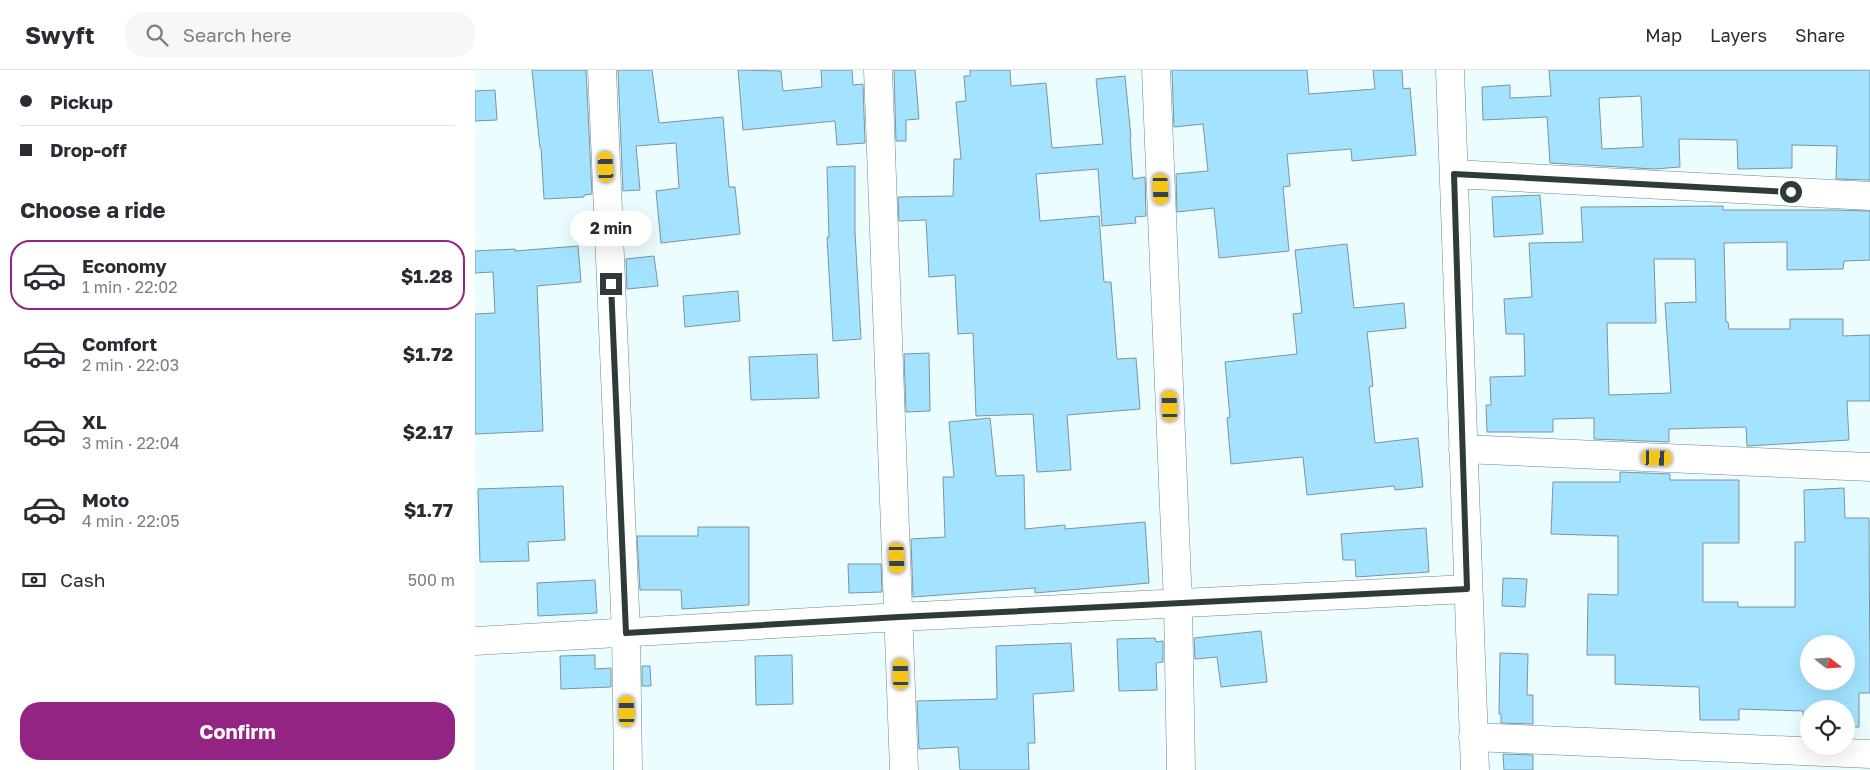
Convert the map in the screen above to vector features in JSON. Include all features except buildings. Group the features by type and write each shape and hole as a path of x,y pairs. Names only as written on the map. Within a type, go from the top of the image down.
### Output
{"street":[{"path":"602,70 626,633 627,770"},
{"path":"878,70 904,770"},
{"path":"1157,70 1178,604 1181,770"},
{"path":"1450,70 1467,589 1475,770"},
{"path":"1454,174 1870,196"},
{"path":"1463,449 1870,467"},
{"path":"475,641 899,617 1467,589"},
{"path":"1473,737 1870,754"}],"route":[{"path":"611,284 626,633 899,617 1467,589 1454,174 1791,192"}]}
